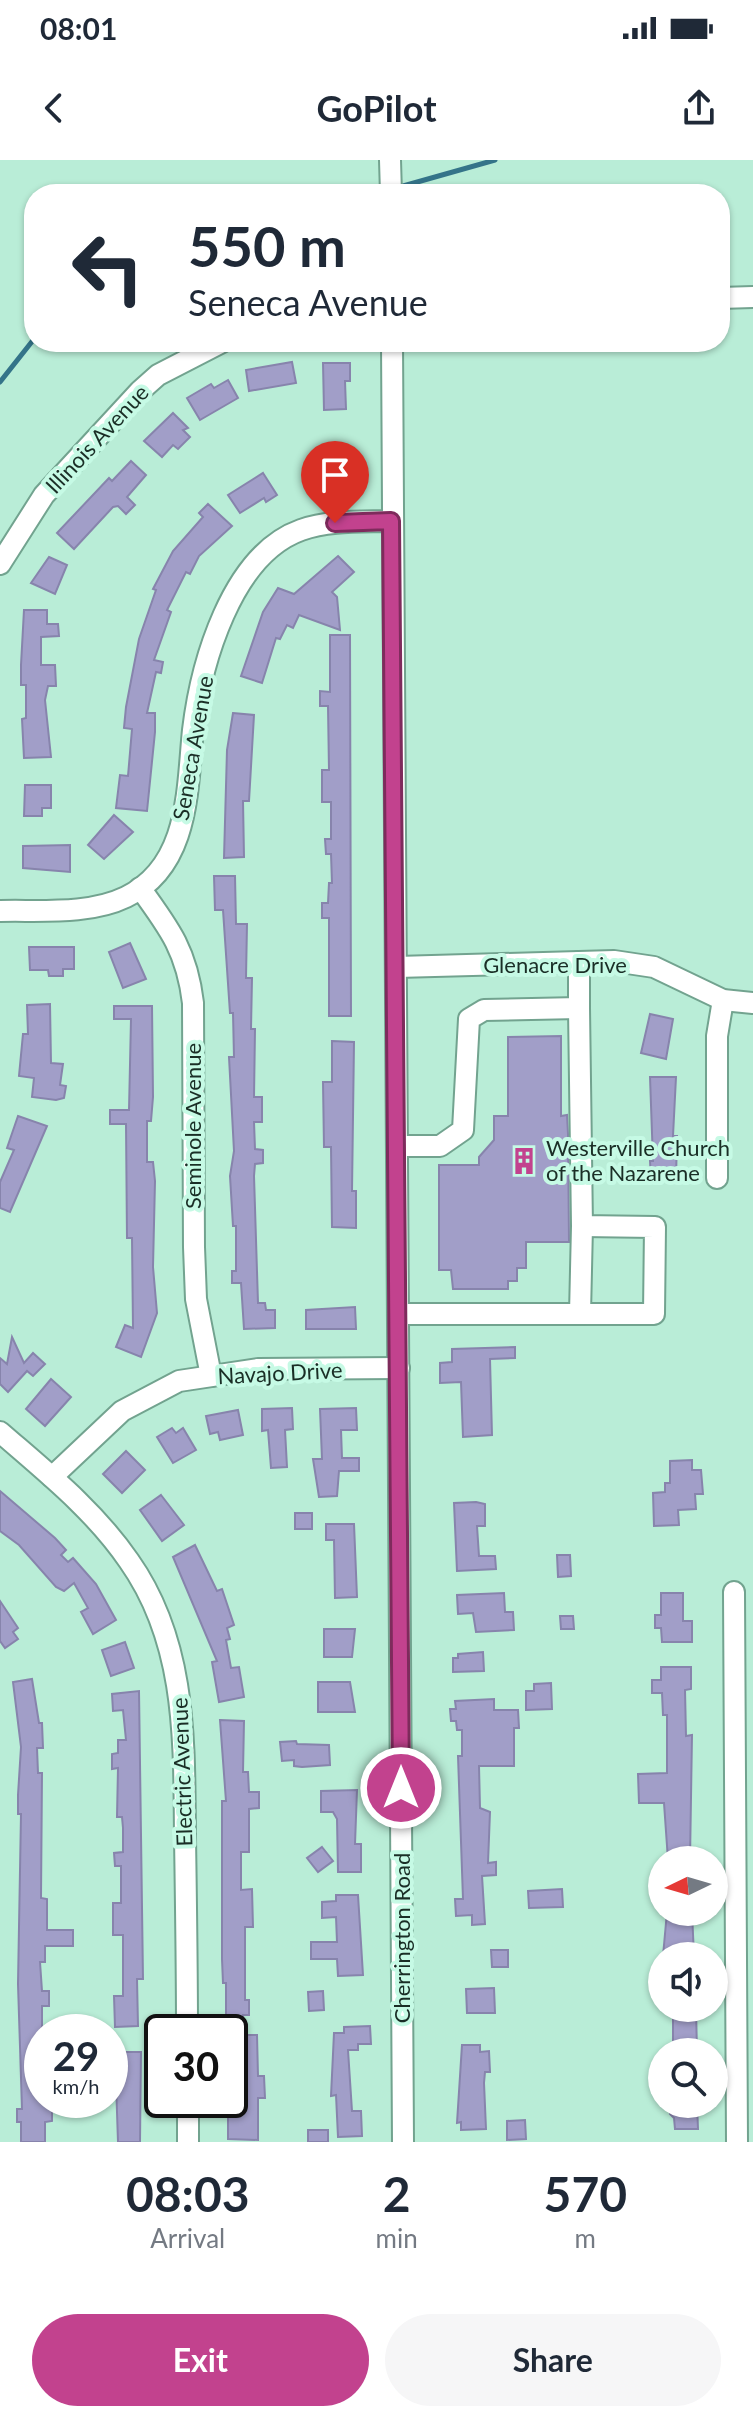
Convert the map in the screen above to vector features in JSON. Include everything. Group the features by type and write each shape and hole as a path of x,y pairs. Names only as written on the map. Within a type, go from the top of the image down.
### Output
{"street":[{"path":"730,298 753,297"},
{"name":"Illinois Avenue","path":"0,564 44,495 140,391 158,375 203,352"},
{"name":"Cherrington Road","path":"392,352 403,2142"},
{"name":"Seneca Avenue","path":"0,911 94,906 125,898 158,871 179,833 188,805 193,727 207,668 228,606 244,574 269,547 300,530 335,523 391,521"},
{"name":"Seminole Avenue","path":"140,888 175,936 189,967 193,1003 196,1299 211,1376"},
{"name":"Glenacre Drive","path":"397,967 614,961 654,967 723,1000 753,1003"},
{"path":"579,962 580,1314"},
{"path":"717,1178 717,1036 723,1000"},
{"path":"398,1146 440,1146 463,1130 469,1019 484,1010 579,1008"},
{"path":"398,1314 654,1314 655,1227 582,1226"},
{"name":"Navajo Drive","path":"52,1477 122,1411 179,1381 258,1369 399,1368"},
{"name":"Electric Avenue","path":"0,1432 90,1512 130,1562 158,1614 177,1673 183,1724 187,2014"},
{"path":"734,1592 745,1850 737,2142"},
{"path":"188,2118 188,2142"}],"building":[{"path":"292,362 296,383 249,391 246,370"},
{"path":"323,363 350,363 350,381 345,381 346,409 324,410"},
{"path":"228,380 238,398 200,420 187,398 211,384 214,388"},
{"path":"173,413 188,428 183,430 190,437 178,449 173,445 162,457 144,441"},
{"path":"131,461 146,475 127,497 135,505 126,514 118,506 113,507 74,549 57,533 109,478 112,481"},
{"path":"307,464 349,464 350,484 307,485"},
{"path":"263,473 277,495 266,502 264,498 240,513 228,495"},
{"path":"208,504 232,526 199,556 190,574 186,572 167,610 171,612 154,660 163,662 161,673 156,672 147,713 155,713 147,811 116,808 120,775 128,776 132,729 124,728 126,707 139,639 156,590 153,589 173,551 203,517 199,513"},
{"path":"338,556 354,572 332,592 337,597 340,630 299,615 293,628 287,625 280,639 276,638 262,683 241,676 263,612 278,588 294,594"},
{"path":"49,557 67,565 55,594 31,583"},
{"path":"24,610 47,610 47,624 58,624 59,636 41,637 41,665 55,665 56,686 48,686 45,700 51,757 24,758 22,719 26,718 26,685 21,685 21,665"},
{"path":"330,635 350,635 351,1016 329,1016 329,918 322,918 322,903 328,903 329,883 332,883 331,854 326,854 325,839 331,839 331,802 322,802 322,770 329,770 328,706 320,706 320,691 330,692"},
{"path":"233,713 254,715 249,801 243,801 244,857 224,858 227,750"},
{"path":"25,785 51,785 51,808 42,808 42,816 24,816"},
{"path":"114,815 133,832 104,859 88,845"},
{"path":"70,845 70,872 23,868 23,846"},
{"path":"214,876 235,876 236,924 247,924 246,978 252,978 251,1029 255,1029 254,1097 262,1097 262,1122 254,1122 255,1149 263,1150 263,1163 255,1164 254,1176 258,1303 265,1303 266,1310 275,1310 275,1328 244,1329 241,1283 232,1283 232,1271 236,1271 236,1226 233,1226 230,1176 234,1151 229,1057 234,1057 233,1013 230,1013 223,910 215,910"},
{"path":"130,943 146,979 123,988 109,952"},
{"path":"29,947 74,947 74,969 63,969 63,976 49,976 48,970 30,970"},
{"path":"50,1004 51,1063 63,1064 60,1085 66,1086 64,1098 56,1100 32,1097 34,1078 19,1076 23,1034 28,1034 27,1005"},
{"path":"114,1006 152,1006 153,1097 151,1121 147,1121 147,1162 153,1162 155,1181 153,1267 157,1313 141,1357 116,1347 125,1325 133,1328 132,1238 127,1238 126,1124 110,1124 110,1110 129,1110 131,1019 114,1019"},
{"path":"650,1014 673,1019 666,1059 641,1053"},
{"name":"Westerville Church of the Nazarene","path":"561,1036 561,1116 567,1115 568,1134 569,1242 526,1242 526,1268 517,1268 517,1281 508,1281 508,1289 453,1289 451,1270 439,1270 439,1165 479,1165 479,1157 494,1140 494,1116 508,1116 508,1037"},
{"path":"332,1041 354,1042 352,1191 356,1191 356,1228 332,1227 331,1147 324,1147 323,1082 332,1082"},
{"path":"650,1077 676,1077 673,1136 677,1136 676,1179 651,1180"},
{"path":"18,1116 47,1126 10,1212 0,1208 0,1182 14,1150 7,1148"},
{"path":"355,1307 356,1329 306,1329 306,1310"},
{"path":"12,1337 24,1363 33,1353 45,1364 33,1376 27,1371 8,1392 0,1384 0,1358 7,1364"},
{"path":"515,1347 515,1358 490,1359 492,1435 463,1437 461,1382 440,1383 440,1363 452,1362 452,1349"},
{"path":"51,1379 71,1397 45,1426 26,1409"},
{"path":"292,1408 293,1429 285,1430 287,1467 271,1468 268,1430 262,1431 262,1409"},
{"path":"356,1408 357,1430 341,1430 342,1458 359,1458 359,1471 339,1471 337,1496 319,1497 313,1459 322,1459 320,1409"},
{"path":"238,1410 243,1435 220,1440 218,1432 210,1434 206,1416"},
{"path":"172,1428 176,1433 183,1428 196,1450 173,1463 157,1437"},
{"path":"126,1451 145,1470 122,1493 103,1474"},
{"path":"692,1460 692,1470 701,1470 703,1494 695,1494 696,1509 678,1510 679,1525 654,1526 653,1493 665,1492 665,1483 670,1483 670,1461"},
{"path":"0,1491 66,1550 61,1555 68,1562 73,1558 96,1584 116,1620 93,1634 81,1612 88,1608 74,1583 64,1591 56,1587 19,1545 0,1531"},
{"path":"161,1495 184,1525 162,1541 140,1510"},
{"path":"454,1503 485,1504 485,1526 477,1526 479,1556 495,1556 496,1569 457,1571"},
{"path":"295,1513 312,1513 312,1529 295,1529"},
{"path":"326,1524 354,1524 357,1597 335,1598 334,1540 326,1540"},
{"path":"195,1545 217,1591 222,1589 234,1625 227,1628 230,1639 226,1640 231,1668 239,1667 244,1697 219,1702 212,1662 217,1661 173,1557"},
{"path":"557,1555 570,1555 571,1576 558,1577"},
{"path":"504,1593 505,1612 513,1612 514,1630 476,1632 473,1613 458,1614 457,1595"},
{"path":"661,1593 683,1593 683,1621 692,1621 692,1642 662,1642 661,1628 655,1628 655,1615 661,1615"},
{"path":"0,1601 18,1628 13,1632 18,1639 5,1648 0,1641"},
{"path":"560,1616 573,1616 574,1629 561,1629"},
{"path":"324,1629 355,1629 352,1657 324,1657"},
{"path":"125,1642 134,1668 111,1676 102,1650"},
{"path":"483,1652 484,1671 453,1672 453,1658 458,1658 458,1654"},
{"path":"661,1667 691,1667 691,1689 685,1690 686,1736 692,1735 690,1846 667,1846 664,1803 639,1803 638,1774 667,1773 667,1715 663,1715 662,1693 652,1693 652,1680 661,1680"},
{"path":"32,1679 39,1723 42,1723 43,1748 37,1748 38,1773 42,1773 41,1898 47,1899 47,1930 73,1930 73,1946 45,1946 45,1962 40,1962 42,1991 49,1991 49,2006 42,2006 42,2014 24,2014 24,2118 52,2118 52,2121 45,2122 45,2142 21,2142 21,2122 17,2122 17,2109 22,2109 18,1984 21,1747 13,1682"},
{"path":"318,1682 350,1682 355,1712 318,1712"},
{"path":"551,1683 552,1709 526,1710 526,1691 534,1691 534,1684"},
{"path":"139,1691 143,1979 137,1979 138,2026 128,2026 128,2014 115,2014 114,1996 123,1996 123,1935 113,1935 113,1903 121,1903 121,1866 115,1866 114,1853 123,1852 123,1828 122,1817 117,1817 118,1768 112,1769 112,1754 118,1753 118,1740 126,1740 123,1710 113,1711 112,1694"},
{"path":"494,1699 494,1710 518,1710 519,1728 514,1728 514,1766 479,1766 480,1808 490,1812 488,1863 496,1862 496,1875 482,1876 485,1924 472,1925 472,1915 456,1916 455,1899 463,1899 458,1756 462,1756 462,1730 457,1730 456,1721 451,1721 450,1709 456,1709 455,1701"},
{"path":"220,1720 244,1721 243,1772 248,1772 249,1792 259,1792 259,1808 249,1809 249,1852 241,1852 241,1890 252,1889 253,1927 245,1927 245,2000 249,2000 249,2015 226,2014 222,1959 222,1801 226,1801"},
{"path":"296,1741 297,1744 329,1745 330,1765 302,1767 294,1766 294,1760 282,1761 280,1742"},
{"path":"357,1790 355,1844 361,1844 361,1872 338,1872 337,1819 333,1812 321,1812 321,1791"},
{"path":"322,1847 333,1861 318,1872 307,1858"},
{"path":"562,1889 563,1907 529,1908 528,1891"},
{"path":"336,1895 358,1895 363,1975 338,1976 337,1959 311,1959 311,1942 337,1942 336,1917 322,1918 322,1902 336,1901"},
{"path":"666,1926 693,1926 693,1942 664,1942"},
{"path":"491,1950 508,1950 508,1967 492,1967"},
{"path":"494,1988 495,2013 467,2013 466,1989"},
{"path":"323,1991 324,2010 309,2011 308,1992"},
{"path":"673,2022 696,2022 697,2038 673,2038"},
{"path":"370,2026 371,2044 358,2044 358,2050 348,2050 352,2111 361,2111 362,2136 338,2137 336,2095 331,2096 334,2033 344,2033 344,2027"},
{"path":"248,2035 257,2035 258,2076 264,2076 265,2098 258,2098 258,2140 228,2139 228,2118 248,2118"},
{"path":"462,2045 480,2045 480,2052 489,2051 490,2072 485,2072 484,2083 486,2129 461,2130 461,2122 457,2123"},
{"path":"128,2052 141,2052 140,2142 118,2142 117,2118 128,2118"},
{"path":"674,2118 698,2118 698,2129 675,2129"},
{"path":"525,2120 526,2139 507,2140 507,2121"},
{"path":"308,2130 328,2130 328,2142 308,2142"}],"waterway":[{"path":"410,184 495,160"},
{"path":"0,382 24,352"}],"place":[{"name":"Westerville Church of the Nazarene","path":"524,1161"}],"route":[{"path":"335,523 391,521 397,967 401,1788"}]}
